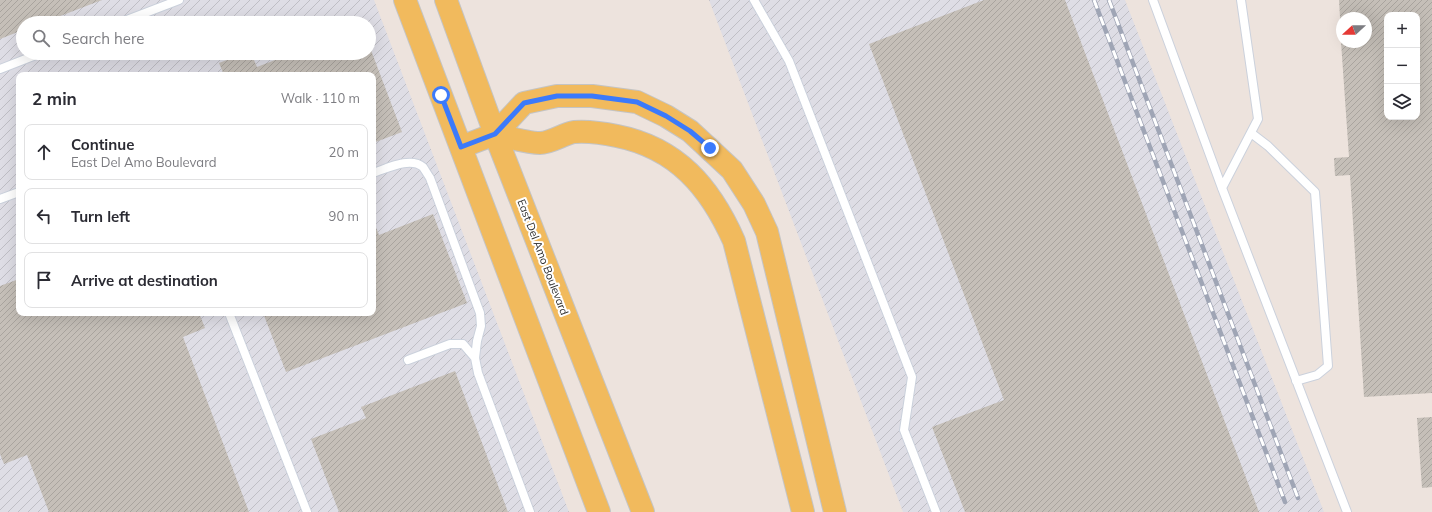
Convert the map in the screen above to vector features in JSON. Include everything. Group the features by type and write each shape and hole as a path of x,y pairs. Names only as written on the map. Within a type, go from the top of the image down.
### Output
{"main road":[{"path":"405,0 598,512"},
{"name":"East Del Amo Boulevard","path":"446,0 495,134 642,510"},
{"path":"461,147 495,134 524,103 557,96 592,96 637,102 666,116 690,131 732,170 754,204 766,232 835,512"},
{"path":"495,134 540,143 574,132 603,133 630,139 646,144 668,156 689,173 708,194 724,218 734,240 803,512"}],"lane":[{"path":"137,16 179,0"},
{"path":"754,0 789,61 912,377 904,430 936,512"},
{"path":"1153,0 1222,188 1347,512"},
{"path":"1222,188 1258,119 1241,0"},
{"path":"0,69 24,60"},
{"path":"1251,133 1268,146 1315,192 1328,366 1317,375 1296,381"},
{"path":"376,172 402,163 414,163 422,167 430,178 480,313 481,326 475,358 478,373 530,512"},
{"path":"0,199 16,193"},
{"path":"230,316 307,512"},
{"path":"408,360 450,344 463,344 475,358"}],"shaded area":[{"path":"0,0 374,0 569,512 0,512"},
{"path":"709,0 1125,0 1324,512 903,512"}],"building":[{"path":"0,0 102,0 60,16 16,16 16,33 0,39"},
{"path":"984,0 1065,0 1259,512 965,512 932,427 1004,400 869,44"},
{"path":"1339,0 1432,0 1432,393 1364,397 1350,175 1335,176 1334,158 1349,157 1341,48 1372,48 1372,12 1340,12"},
{"path":"227,60 254,60 257,67 275,60 375,60 402,132 376,142 376,72 223,72 219,63"},
{"path":"433,214 467,303 286,372 264,316 376,316 376,228 379,235"},
{"path":"16,280 16,316 200,316 205,328 183,337 249,512 49,512 27,455 4,464 0,454 0,286"},
{"path":"455,371 508,512 339,512 311,439 366,418 361,407"},
{"path":"1432,417 1432,487 1422,488 1417,418"}],"railway":[{"path":"1094,0 1285,502"},
{"path":"1109,0 1298,498"}],"route":[{"path":"441,95 461,147 495,134 524,103 557,96 592,96 637,102 666,116 690,131 710,148"}]}
